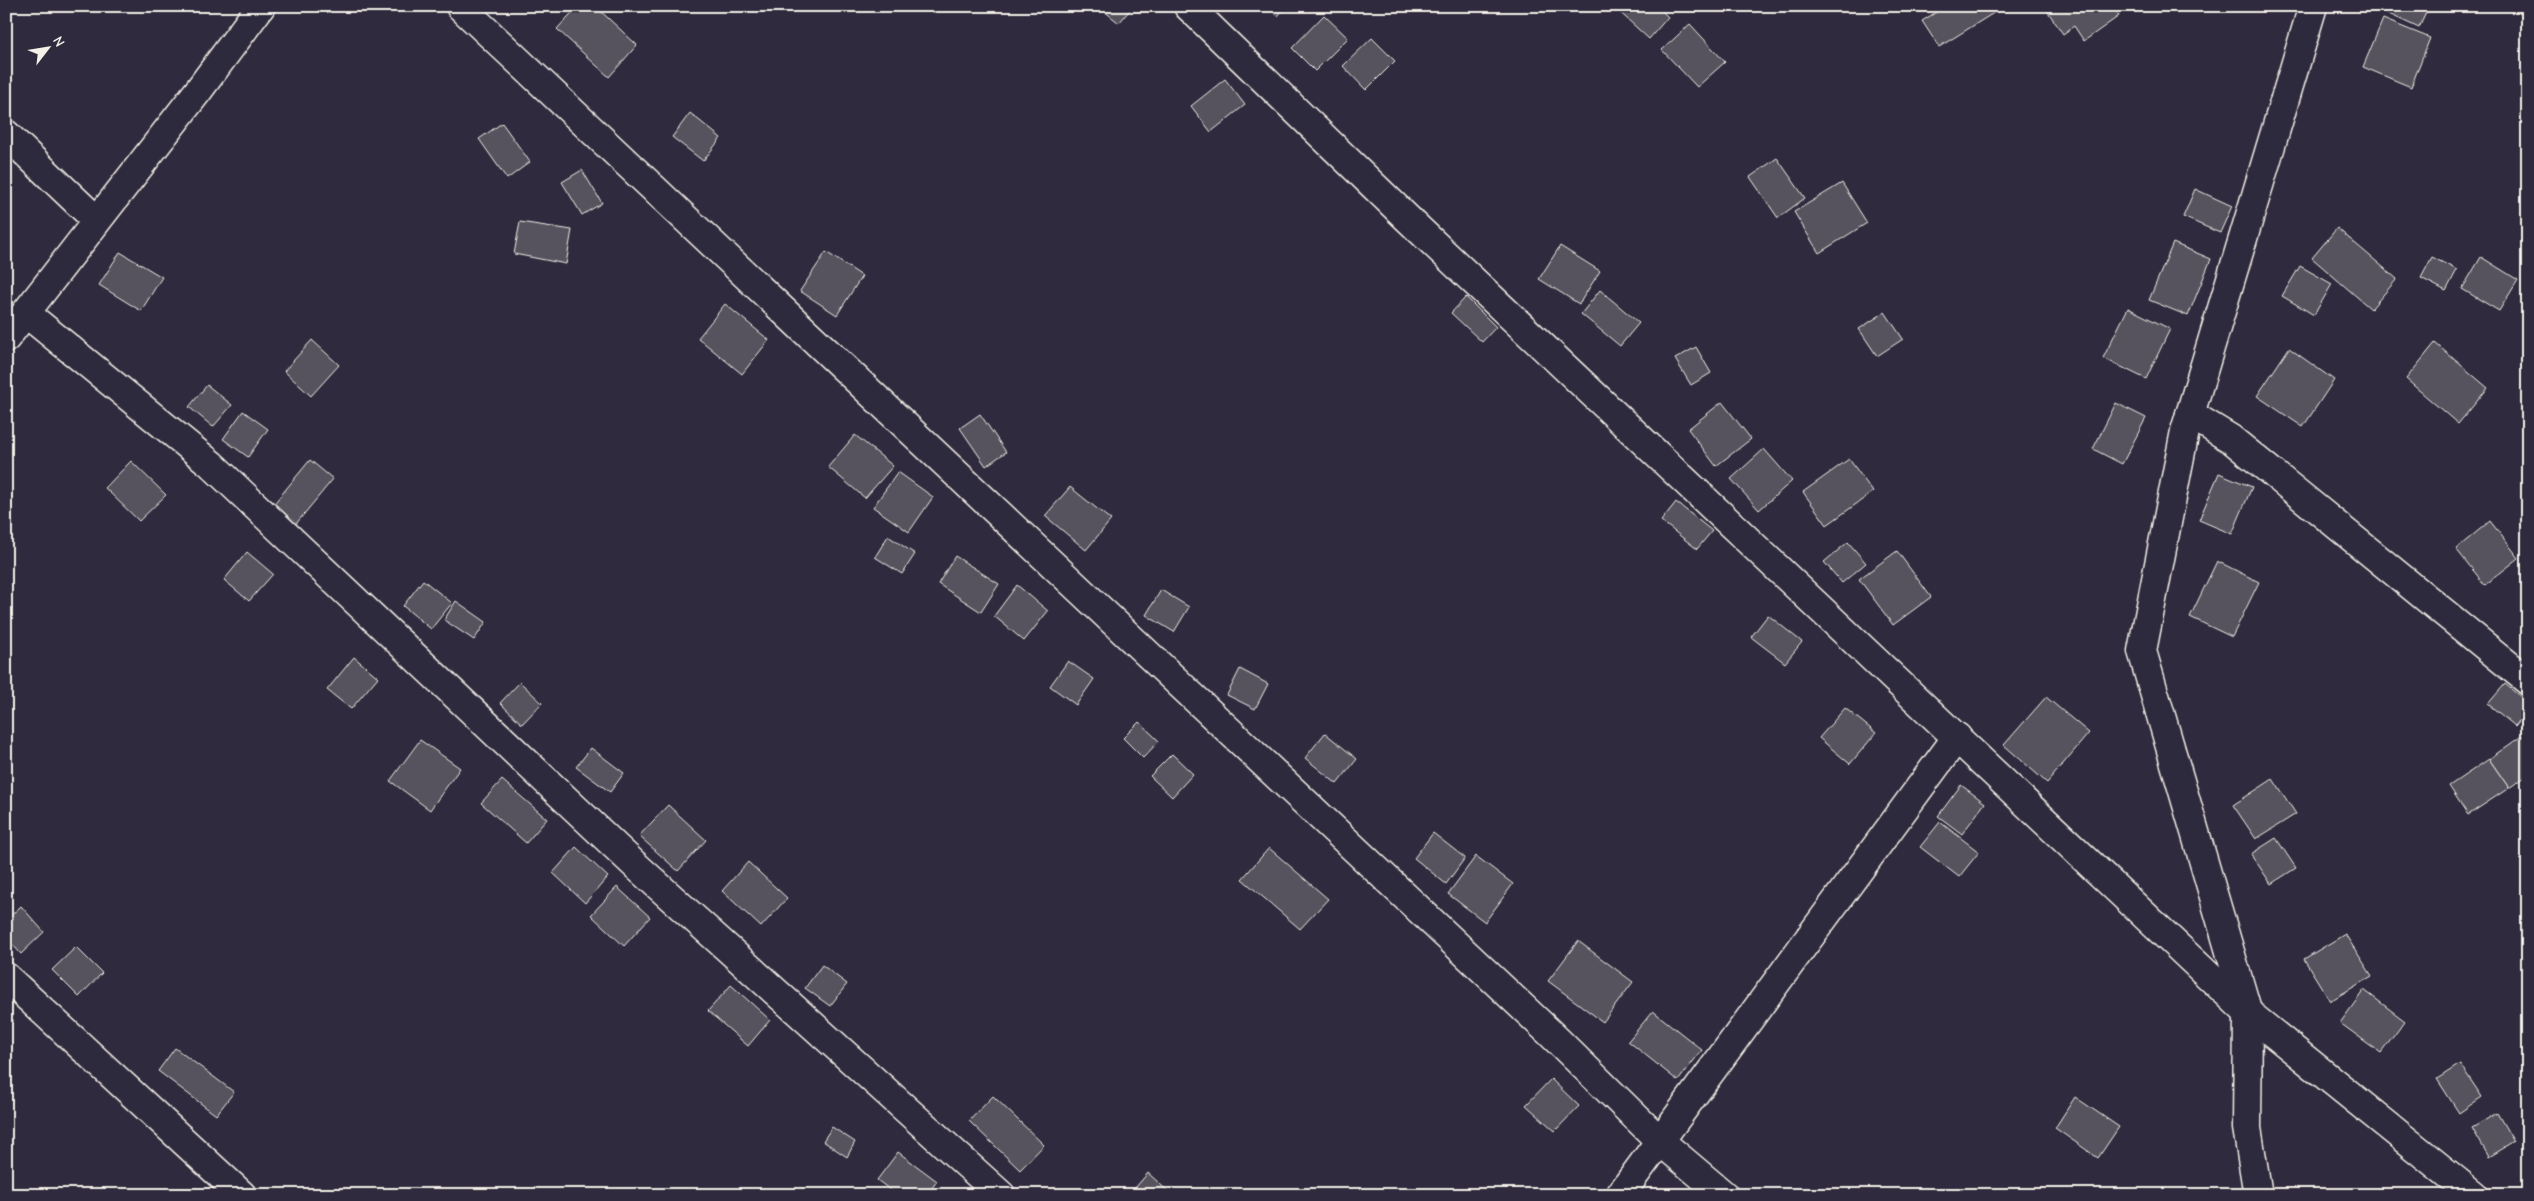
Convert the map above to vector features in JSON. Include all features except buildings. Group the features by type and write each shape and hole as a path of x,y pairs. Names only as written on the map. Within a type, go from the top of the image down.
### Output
{"street":[{"path":"6,338 27,314 96,220 198,91 261,6"},
{"path":"460,6 1660,1140 1724,1195"},
{"path":"1188,6 1450,259 2248,1013 2474,1195"},
{"path":"2258,1195 2247,1128 2248,1013 2142,651 2185,431 2313,6"},
{"path":"6,134 96,220"},
{"path":"27,314 211,464 634,864 1001,1195"},
{"path":"2190,414 2231,439 2528,680"},
{"path":"1620,1195 1958,737"},
{"path":"6,977 242,1195"}]}
